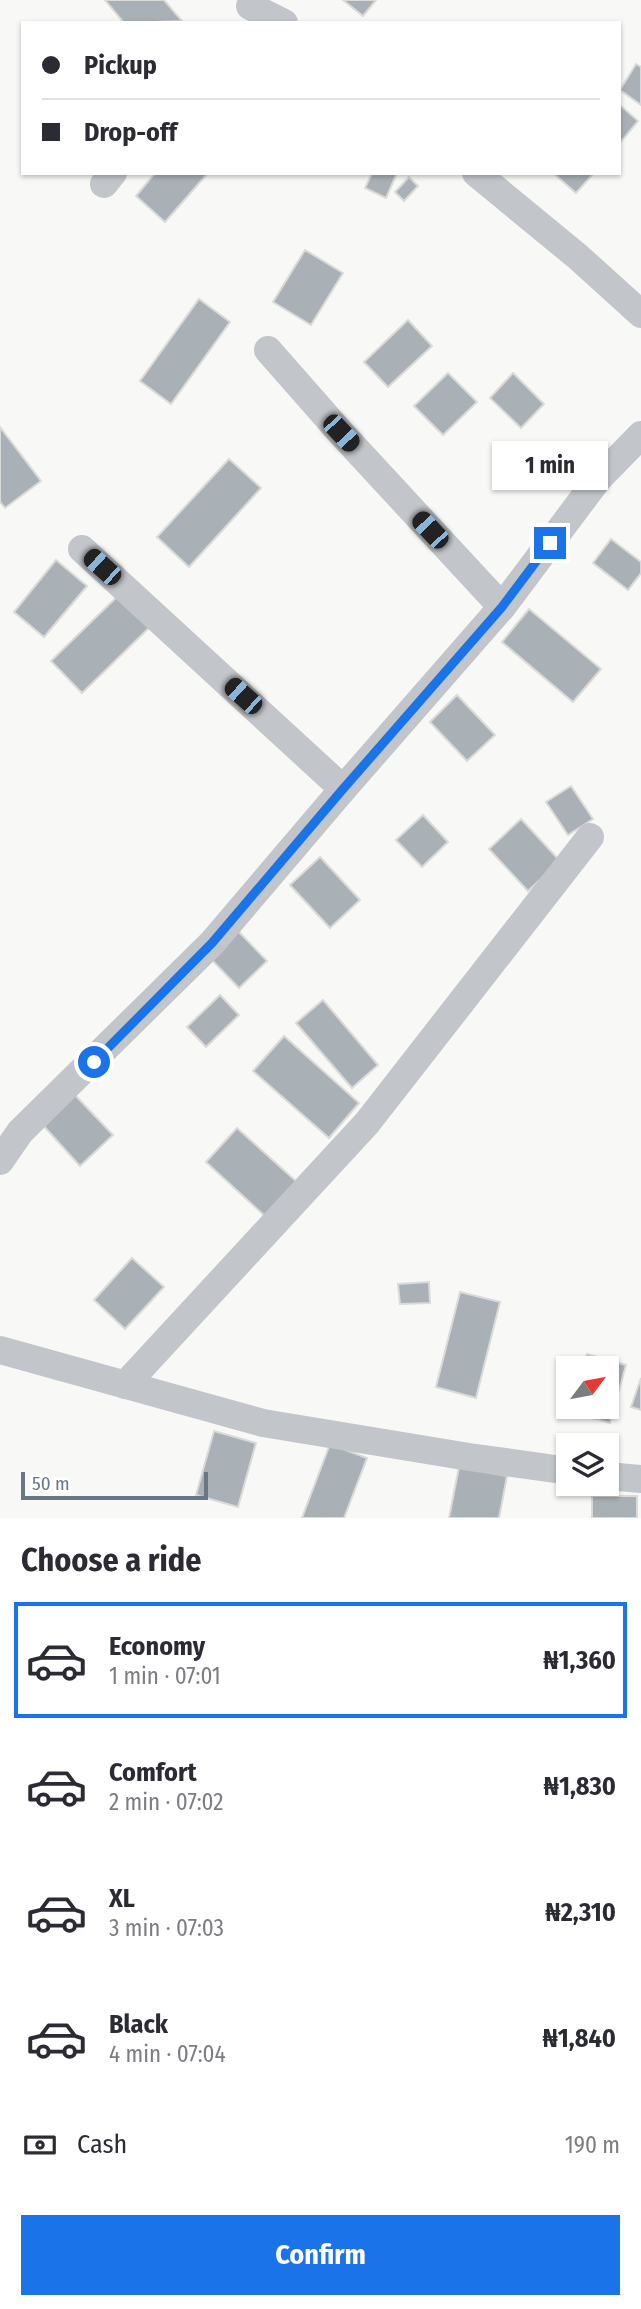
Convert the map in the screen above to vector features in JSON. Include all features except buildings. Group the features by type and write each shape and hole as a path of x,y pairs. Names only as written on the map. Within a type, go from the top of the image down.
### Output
{"street":[{"path":"247,10 278,21"},
{"path":"478,175 578,256 641,314"},
{"path":"268,350 502,607"},
{"path":"0,1161 10,1124 212,943 502,607 598,479 641,435"},
{"path":"82,549 343,789"},
{"path":"125,1385 368,1123 590,837"},
{"path":"0,1350 263,1423 556,1469"},
{"path":"619,1477 641,1479"}],"route":[{"path":"94,1062 212,943 502,607 550,543"}]}
